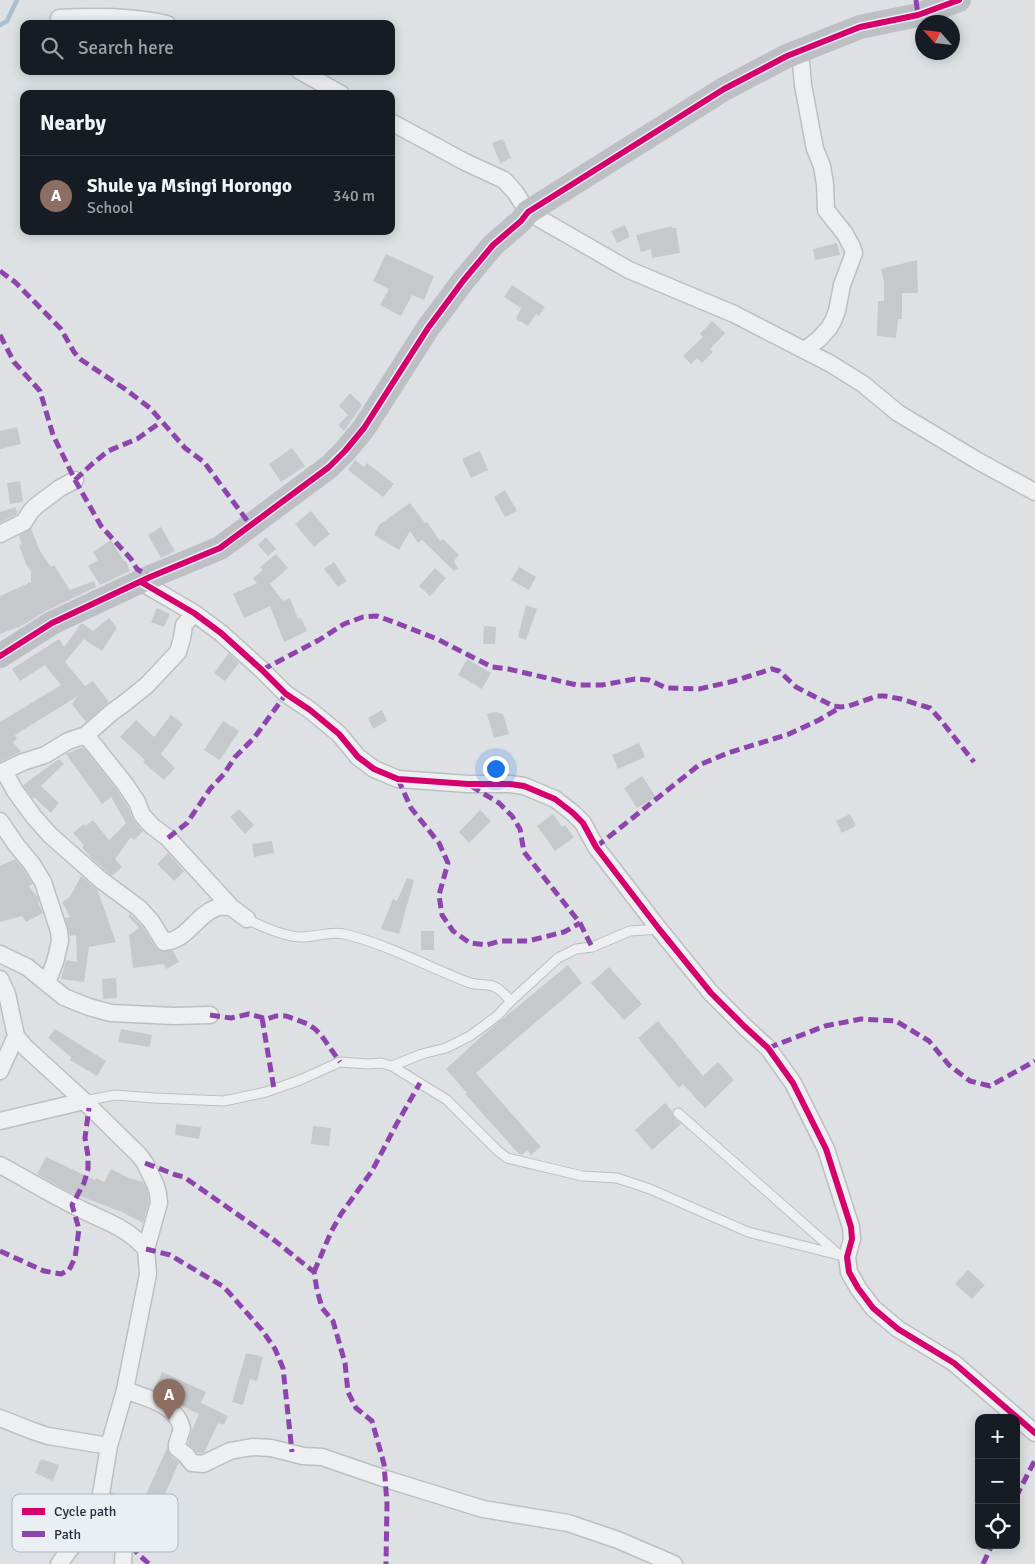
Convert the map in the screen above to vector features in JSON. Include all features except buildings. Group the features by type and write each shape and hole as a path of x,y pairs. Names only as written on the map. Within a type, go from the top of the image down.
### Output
{"street":[{"path":"0,656 52,623 220,548 329,467 364,428 428,328 463,281 493,246 528,212 724,89 787,56 860,27 918,15 959,0"},
{"path":"59,18 105,16 147,20"},
{"path":"800,51 803,85 814,149 822,166 825,184 826,210 845,234 854,253 842,284 837,311 833,321 819,339 804,350"},
{"path":"307,75 334,90"},
{"path":"395,124 465,162 504,180 515,192 528,212 629,270 734,314 831,364 863,384 898,413 1035,492"},
{"path":"0,534 24,522 30,511 36,506 60,488 75,480"},
{"path":"141,582 194,613 221,633 286,694 310,710 339,734 358,757 374,769 398,779 524,786 555,799 583,823 596,846 659,929 711,993 768,1048 793,1083 826,1149 851,1227 852,1239 843,1256 853,1281 873,1308 898,1329 954,1363 1035,1433"},
{"path":"194,613 184,625 178,652 147,685 86,735 68,741 45,755 23,762 2,772 34,818 50,836 101,880 139,908 151,921 164,942 183,935 214,909 232,906"},
{"path":"86,735 125,784 137,802 142,815 152,826 168,838 215,890 247,919"},
{"path":"0,821 32,864 42,882 59,931 60,942 47,983"},
{"path":"0,954 27,967 64,997 89,1007 112,1013 174,1016 210,1015"},
{"path":"0,979 7,994 16,1036 25,1047 139,1155 156,1186 159,1203 146,1249 148,1274 125,1390 109,1446 100,1494"},
{"path":"0,1071 16,1036"},
{"path":"0,1121 84,1101"},
{"path":"0,1165 72,1205 126,1230 146,1249"},
{"path":"125,1390 169,1408 177,1415 182,1428 177,1448 192,1463 203,1464 230,1451 252,1447 271,1448 303,1456 322,1457 484,1509 568,1523 618,1540 674,1564"},
{"path":"0,1418 48,1436 109,1446"},
{"path":"59,1564 68,1552"}],"lane":[{"path":"247,919 276,932 301,937 323,933 341,934 356,938 470,983 479,986 488,984 494,986 511,1001"},
{"path":"392,1066 422,1054 446,1048 470,1036 497,1016 558,958 576,949 592,947 630,931 659,929"},
{"path":"84,1101 115,1094 224,1102 266,1092 300,1080 340,1062 381,1063 392,1066 447,1100 507,1158 582,1176 617,1178 650,1189 748,1232 843,1256"},
{"path":"678,1113 843,1256"}],"waterway":[{"path":"0,25 7,21 17,0"}],"marked path":[{"path":"916,0 918,15"},
{"path":"0,271 15,282 61,329 80,359 150,408 185,448 204,462 251,526"},
{"path":"0,335 14,362 40,391 53,435 75,480 101,526 131,559 137,569 150,577"},
{"path":"75,480 108,451 137,439 161,422"},
{"path":"262,670 319,640 344,624 363,617 377,616 437,639 492,667 577,685 602,685 635,679 649,680 666,688 699,689 734,681 772,669 779,671 796,687 833,706 849,706 877,696 901,699 930,708 974,762"},
{"path":"168,838 187,823 210,789 224,774 235,757 254,738 286,694"},
{"path":"596,847 699,765 728,753 789,734 841,707"},
{"path":"398,779 411,808 439,843 448,863 439,895 442,915 453,931 470,943 486,945 500,941 528,941 564,932 580,923"},
{"path":"471,786 499,803 512,816 520,829 524,852 580,923 592,947"},
{"path":"210,1015 231,1018 249,1014 267,1019 276,1016 286,1016 308,1024 315,1029 340,1062"},
{"path":"262,1018 274,1089"},
{"path":"768,1048 825,1026 861,1019 896,1021 929,1041 949,1065 970,1081 990,1086 1035,1061"},
{"path":"314,1272 341,1214 372,1171 420,1083"},
{"path":"0,1251 44,1271 61,1274 69,1270 75,1258 79,1229 72,1205 84,1183 88,1169 85,1138 89,1108"},
{"path":"145,1163 184,1177 274,1240 314,1272 322,1308 333,1321 345,1363 348,1392 356,1408 372,1421 384,1464 387,1504 386,1564"},
{"path":"146,1249 170,1255 224,1287 262,1330 275,1349 283,1368 292,1452"},
{"path":"1020,1489 1035,1460"},
{"path":"983,1564 990,1549"},
{"path":"136,1552 149,1564"}],"cycle path":[{"path":"0,656 52,623 150,577 220,548 329,467 364,428 428,328 463,281 493,245 521,221 528,212 724,89 787,56 860,27 918,15 959,0"},
{"path":"141,582 194,613 221,633 286,694 310,710 339,734 358,757 374,769 398,779 524,786 555,799 573,813 583,823 596,847 711,993 768,1048 793,1083 826,1149 851,1227 852,1239 847,1257 849,1272 858,1288 873,1308 898,1329 954,1363 1035,1433"}],"place":[{"name":"Shule ya Msingi Horongo","path":"169,1420"}]}
